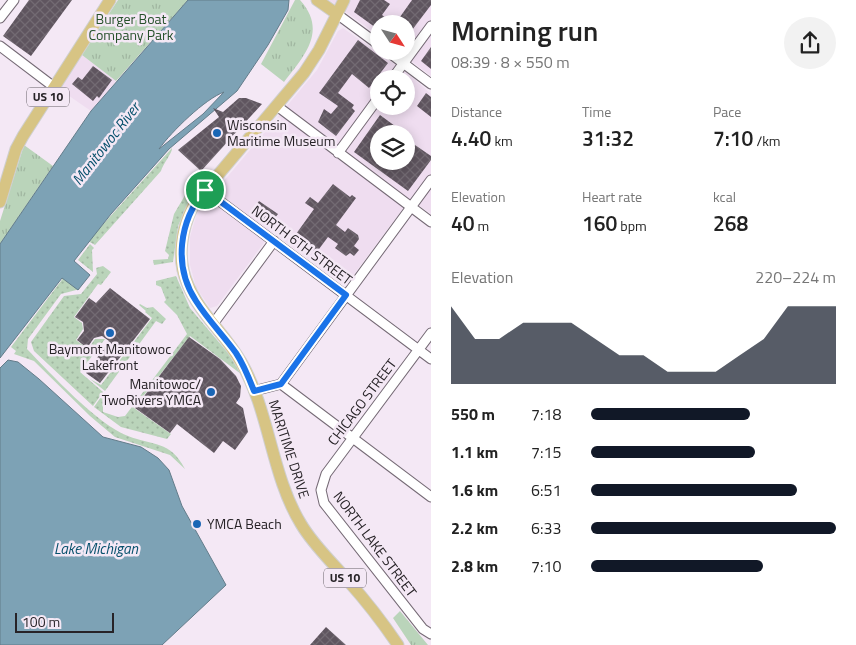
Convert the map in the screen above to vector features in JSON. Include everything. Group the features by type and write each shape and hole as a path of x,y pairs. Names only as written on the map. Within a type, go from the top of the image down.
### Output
{"main road":[{"name":"US 10","path":"0,202 2,187 16,149 110,0"},
{"path":"317,0 337,14"},
{"name":"MARITIME DRIVE","path":"344,0 311,63 194,205 186,222 181,258 188,288 236,353 254,391 293,510 309,537 369,606 398,645"}],"street":[{"path":"0,18 14,0"},
{"path":"337,14 370,38"},
{"path":"399,70 431,26"},
{"path":"0,46 54,87"},
{"path":"398,60 431,84"},
{"path":"277,106 431,222"},
{"path":"338,152 370,109"},
{"path":"254,391 281,384 431,180"},
{"name":"NORTH 6TH STREET","path":"205,190 431,359"},
{"path":"213,324 274,241"},
{"name":"CHICAGO STREET","path":"321,490 326,474 431,333"},
{"path":"281,384 431,497"},
{"name":"NORTH LAKE STREET","path":"321,490 324,503 423,629 431,634"}],"shaded area":[{"path":"329,0 431,0 431,76 410,60 415,60 415,15 370,15 370,30"},
{"path":"343,28 370,47 370,60 388,60 402,70 370,70 370,115 415,115 415,80 431,94 431,214 410,199 346,285 341,284 272,232 217,306 210,308 196,287 190,265 190,237 197,213 317,70 338,31"},
{"path":"82,55 116,81 91,111 59,89"}],"green space":[{"name":"Burger Boat Company Park","path":"118,0 188,0 116,81 82,55"},
{"path":"295,0 300,0 308,11 313,33 305,53 284,82 261,64"},
{"path":"24,145 53,166 0,244 0,221"},
{"path":"172,148 161,171 95,245 88,241"},
{"path":"191,185 194,191 178,226 173,262 154,265 153,260 168,259 169,255 165,251 174,214"},
{"path":"90,244 94,248 92,250 93,272 78,260"},
{"path":"103,266 111,272 101,285 98,284 74,317 82,323 83,329 76,340 88,349 95,339 105,339 80,372 103,392 93,406 34,351 31,342 64,296 81,294 97,274 96,268"},
{"path":"176,276 190,308 228,353 241,374 190,336 134,408 171,434 167,439 121,427 94,407 103,394 103,412 118,417 125,416 187,334 177,315 164,302 166,300 161,287 156,285 156,281"},
{"path":"64,277 80,289 61,294 28,339 27,349 75,397 103,421 128,436 167,448 185,469 170,455 115,437 90,416 34,361 14,354 16,351 11,347"},
{"path":"140,304 147,308 153,307 166,319 162,324 156,321 105,391 90,379 101,385 152,318"},
{"path":"400,611 428,645 411,645 393,618"}],"water":[{"name":"Manitowoc River","path":"188,0 289,0 288,10 268,45 237,91 169,149 111,214 74,261 90,275 78,290 62,278 0,358 0,244 91,111","holes":["224,92 203,114 159,149 189,116 208,101"]},
{"name":"Lake Michigan","path":"8,360 18,362 39,379 103,437 141,447 158,458 169,470 182,506 226,585 162,645 0,645 0,368"}],"building":[{"path":"29,0 72,0 31,56 3,36"},
{"path":"360,0 384,0 390,4 382,15 370,15 370,24 354,12"},
{"path":"412,0 431,0 431,5 415,26 415,15 401,15"},
{"path":"358,40 370,49 370,60 384,60 388,63 383,70 370,70 369,88 352,74 338,93 354,105 352,108 355,111 336,136 318,122 324,109 331,114 338,106 319,93"},
{"path":"431,47 431,69 421,61"},
{"path":"93,66 112,80 99,98 97,96 93,101 72,84 78,77 82,80"},
{"path":"426,93 431,97 431,117 417,106"},
{"name":"Wisconsin Maritime Museum","path":"239,98 246,98 262,104 201,171 178,150 219,117 213,108 223,112"},
{"path":"380,115 394,125 373,125"},
{"path":"370,129 370,164 354,152"},
{"path":"415,145 431,156 431,160 408,191 379,170 415,170"},
{"path":"333,184 350,197 352,195 356,198 336,225 345,232 348,228 358,235 359,239 354,246 359,250 354,256 350,253 346,256 335,248 338,244 328,237 316,253 300,241 302,239 296,234 314,209 305,203 310,197 318,203"},
{"path":"259,201 278,214 270,224 252,211"},
{"name":"Baymont Manitowoc Lakefront","path":"110,288 150,319 100,383 86,373 109,341 102,336 94,338 87,348 77,340 84,331 83,322 75,317 89,298 96,303"},
{"name":"Manitowoc/ TwoRivers YMCA","path":"189,337 220,359 236,376 241,386 240,397 236,403 243,408 248,432 235,450 223,441 214,453 177,424 170,433 135,408"},
{"path":"326,627 346,645 310,645"}],"place":[{"name":"Wisconsin Maritime Museum","path":"217,133"},
{"name":"Baymont Manitowoc Lakefront","path":"110,333"},
{"name":"Manitowoc/ TwoRivers YMCA","path":"211,392"},
{"name":"YMCA Beach","path":"197,524"}],"route":[{"path":"205,190 346,295 281,384 254,391 246,370 236,353 204,314 188,288 182,263 182,237 190,213 205,190"}]}
